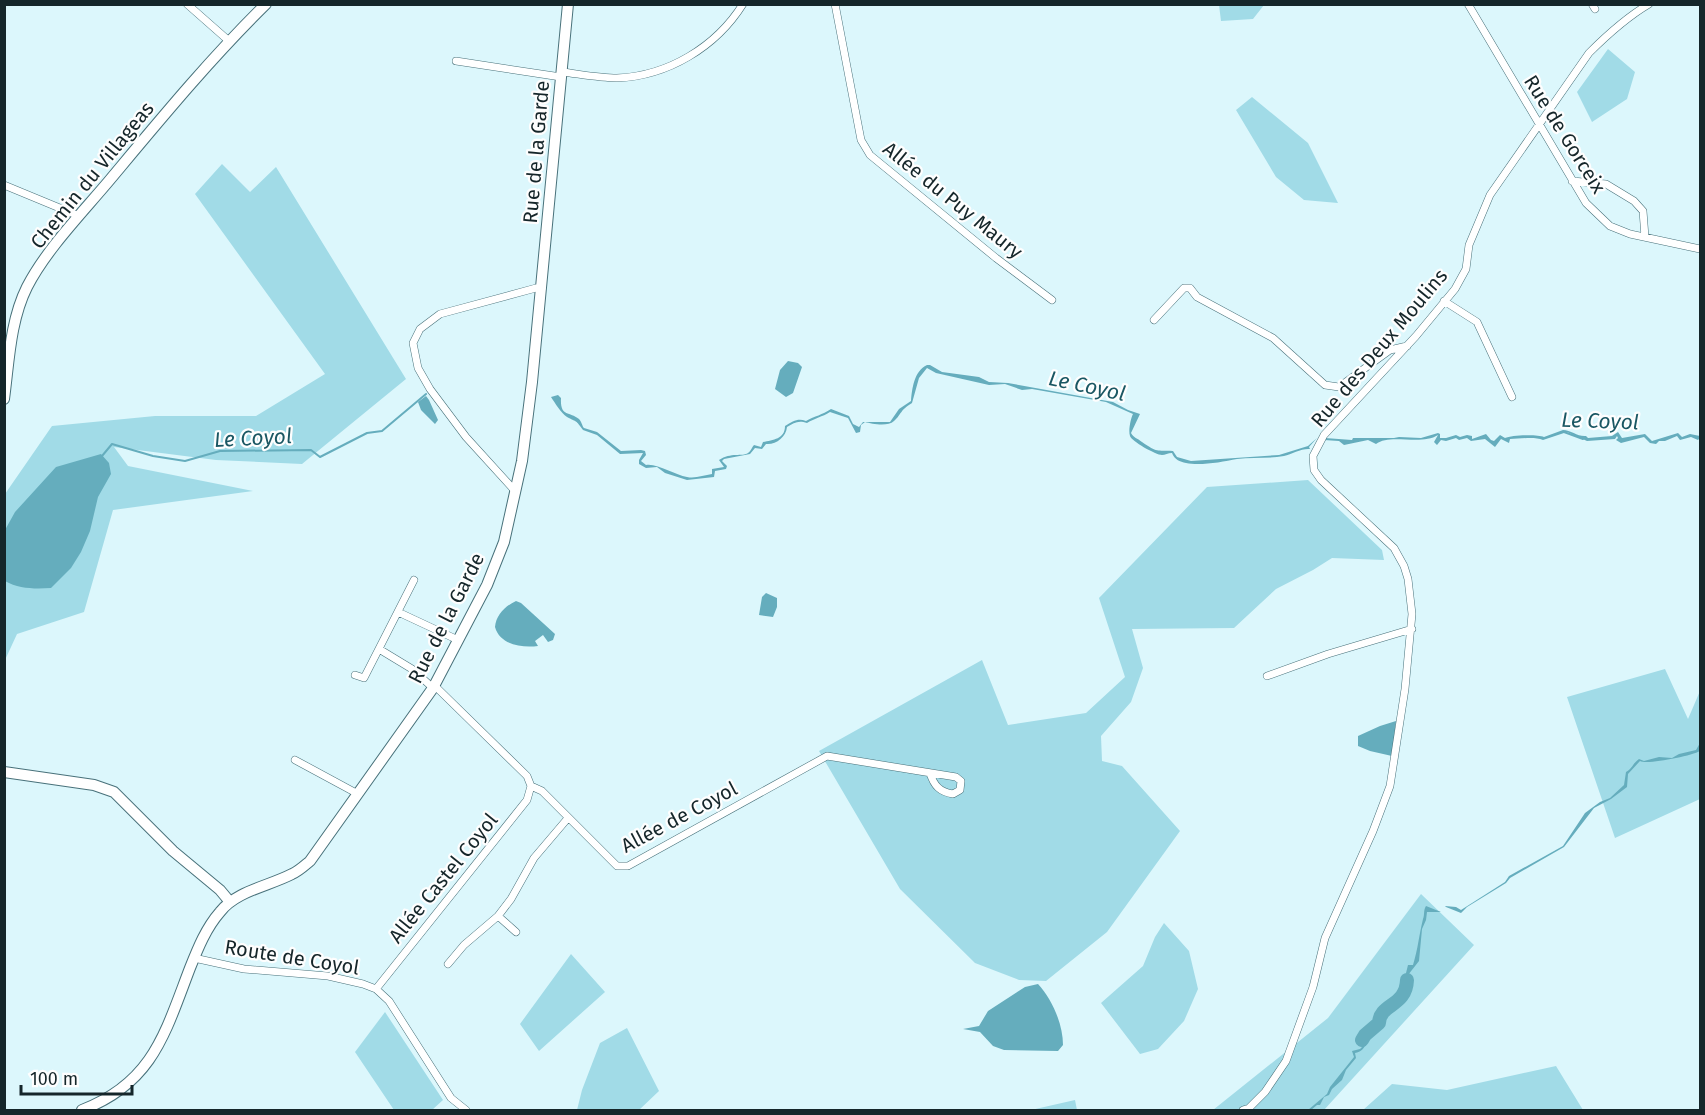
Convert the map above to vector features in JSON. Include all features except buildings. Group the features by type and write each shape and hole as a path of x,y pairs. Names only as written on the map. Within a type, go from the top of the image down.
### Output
{"main road":[{"name":"Chemin du Villageas","path":"4,399 14,327 27,288 50,252 229,41 266,4"},
{"name":"Rue de la Garde","path":"82,1110 119,1092 135,1078 153,1054 169,1022 207,929 221,910 230,902 292,874 310,861 434,687 488,585 504,542 517,492 542,288 568,4"},
{"path":"4,772 94,785 114,792 173,851 220,890 230,902"}],"street":[{"path":"187,4 229,41"},
{"path":"456,62 616,78 651,72 699,51 733,21 743,4"},
{"name":"Allée du Puy Maury","path":"835,4 861,140 870,155 996,258 1052,300"},
{"name":"Rue de Gorceix","path":"1468,4 1586,202 1610,226 1630,234 1701,249"},
{"name":"Rue des Deux Moulins","path":"1243,1110 1249,1108 1265,1092 1286,1061 1313,987 1325,938 1390,786 1412,629 1408,579 1394,548 1321,480 1314,470 1313,456 1324,435 1455,289 1466,269 1469,245 1490,195 1589,53 1604,38 1649,4"},
{"path":"1572,181 1606,184 1634,201 1643,211 1645,237"},
{"path":"4,185 79,216"},
{"path":"517,492 466,437 430,388 418,368 413,344 420,328 440,314 542,288"},
{"path":"1154,320 1184,288 1190,288 1197,297 1273,338 1325,385 1339,387 1390,350 1407,345"},
{"path":"1444,302 1477,322 1512,397"},
{"path":"355,675 364,678 414,580"},
{"path":"398,612 458,640"},
{"path":"1267,676 1328,654 1412,629"},
{"name":"Allée de Coyol","path":"379,649 412,669 434,687 527,776 531,786 542,791 617,866 628,866 827,756 930,773"},
{"path":"296,760 358,794"},
{"name":"Allée Castel Coyol","path":"376,989 527,800 531,786"},
{"path":"448,964 464,945 498,916 512,899 534,858 568,818"},
{"path":"498,916 516,932"},
{"name":"Route de Coyol","path":"194,958 243,969 328,976 376,989 389,1001 452,1098 466,1110"}],"shaded area":[{"path":"1219,4 1264,5 1253,19 1221,21"},
{"path":"1608,49 1635,72 1627,99 1592,122 1577,92"},
{"path":"1252,97 1308,143 1338,203 1304,200 1276,177 1236,110"},
{"path":"222,164 250,192 276,167 406,379 302,464 216,460 114,447 128,466 253,491 113,510 84,612 17,634 5,660 5,494 52,426 155,416 256,416 325,374 195,194"},
{"path":"788,361 798,363 802,367 793,393 786,397 775,389 780,370"},
{"path":"930,365 942,372 979,377 989,382 1008,383 1113,402 1140,414 1131,433 1134,437 1154,449 1173,451 1177,457 1191,461 1279,455 1308,446 1317,438 1309,447 1310,449 1284,456 1243,458 1204,464 1186,463 1177,460 1172,453 1159,454 1131,438 1129,433 1133,414 1106,402 1032,389 1022,390 1005,384 989,385 936,373 927,368 919,378 912,403 894,421 884,424 865,422 890,422 899,409 911,401 919,371"},
{"path":"558,395 566,413 579,419 584,428 597,432 621,451 645,451 646,455 641,461 646,465 655,466 690,477 712,474 712,469 724,467 719,460 732,455 746,454 754,445 761,447 763,442 781,436 785,426 798,420 806,421 831,409 849,416 853,424 859,427 863,422 865,422 861,425 860,432 856,433 848,418 830,412 807,423 796,422 787,427 783,437 777,442 766,444 762,449 755,448 750,454 724,459 722,461 727,466 726,469 715,471 714,477 687,480 665,473 657,467 646,468 639,464 643,453 620,454 597,435 583,430 558,408 551,397"},
{"path":"426,396 438,420 435,424 421,410 418,402"},
{"path":"1563,430 1588,438 1612,436 1618,432 1622,438 1645,434 1652,441 1678,433 1682,437 1690,434 1700,436 1700,438 1698,440 1691,437 1680,440 1677,436 1656,444 1650,443 1644,437 1621,443 1616,440 1617,436 1615,439 1587,441 1567,432 1543,440 1510,439 1509,443 1501,439 1495,447 1485,439 1471,441 1467,438 1441,440 1437,445 1434,442 1438,435 1423,440 1389,440 1376,444 1368,440 1344,445 1339,441 1324,440 1325,438 1352,440 1353,438 1421,438 1438,433 1440,438 1467,435 1472,436 1472,439 1486,434 1494,441 1500,435 1505,438 1524,435 1544,437"},
{"path":"101,454 109,463 111,474 98,497 90,531 71,568 51,588 27,588 5,581 5,530 15,512 56,467"},
{"path":"1308,480 1382,550 1384,560 1332,558 1276,589 1234,628 1132,629 1143,668 1131,702 1101,736 1102,761 1122,766 1180,831 1107,932 1046,981 1019,980 975,963 900,889 819,751 982,660 1008,725 1086,713 1125,677 1099,598 1207,487"},
{"path":"766,593 777,598 777,607 773,617 759,615 762,597"},
{"path":"516,601 555,634 553,640 548,642 543,635 535,641 538,646 525,646 512,644 502,638 495,627 497,619 508,605"},
{"path":"1665,669 1688,719 1700,691 1700,799 1615,838 1567,697"},
{"path":"1396,721 1392,756 1358,746 1358,736"},
{"path":"1700,743 1700,751 1688,755 1660,761 1644,762 1640,761 1628,774 1627,787 1611,799 1594,808 1564,847 1510,878 1506,883 1461,913 1445,906 1461,910 1505,882 1509,876 1563,846 1585,813 1610,798 1624,785 1626,772 1639,759 1644,761 1659,757 1672,758 1696,750"},
{"path":"1421,894 1474,945 1324,1110 1213,1110 1328,1018"},
{"path":"1426,906 1441,912 1427,912 1422,929 1419,961 1408,975 1411,986 1396,1007 1391,1007 1381,1016 1380,1024 1365,1037 1365,1047 1355,1053 1356,1058 1346,1070 1342,1080 1329,1095 1324,1097 1320,1105 1308,1110 1327,1094 1354,1057 1352,1051 1363,1046 1361,1039 1376,1023 1378,1017 1386,1009 1386,1005 1389,1003 1393,1005 1396,998 1406,989 1405,977 1408,965 1413,965"},
{"path":"1164,923 1189,951 1198,989 1184,1021 1158,1049 1140,1054 1101,1003 1143,966 1155,937"},
{"path":"571,954 605,992 539,1051 520,1024"},
{"path":"1038,984 1052,1004 1059,1020 1063,1045 1058,1051 1004,1050 993,1046 980,1032 963,1029 979,1026 988,1011 1025,987"},
{"path":"385,1012 443,1100 432,1110 394,1110 355,1052"},
{"path":"627,1028 659,1091 639,1110 577,1110 600,1043"},
{"path":"1556,1066 1583,1110 1363,1110 1392,1084 1447,1090"},
{"path":"1075,1100 1077,1110 1031,1110"}],"waterway":[{"name":"Le Coyol","path":"102,456 112,444 153,456 185,461 220,451 311,450 320,457 367,433 382,431 426,394"},
{"name":"Le Coyol","path":"1564,432 1583,439"},
{"path":"1362,1040 1379,1023 1384,1012 1402,995 1406,989 1407,980"}]}
